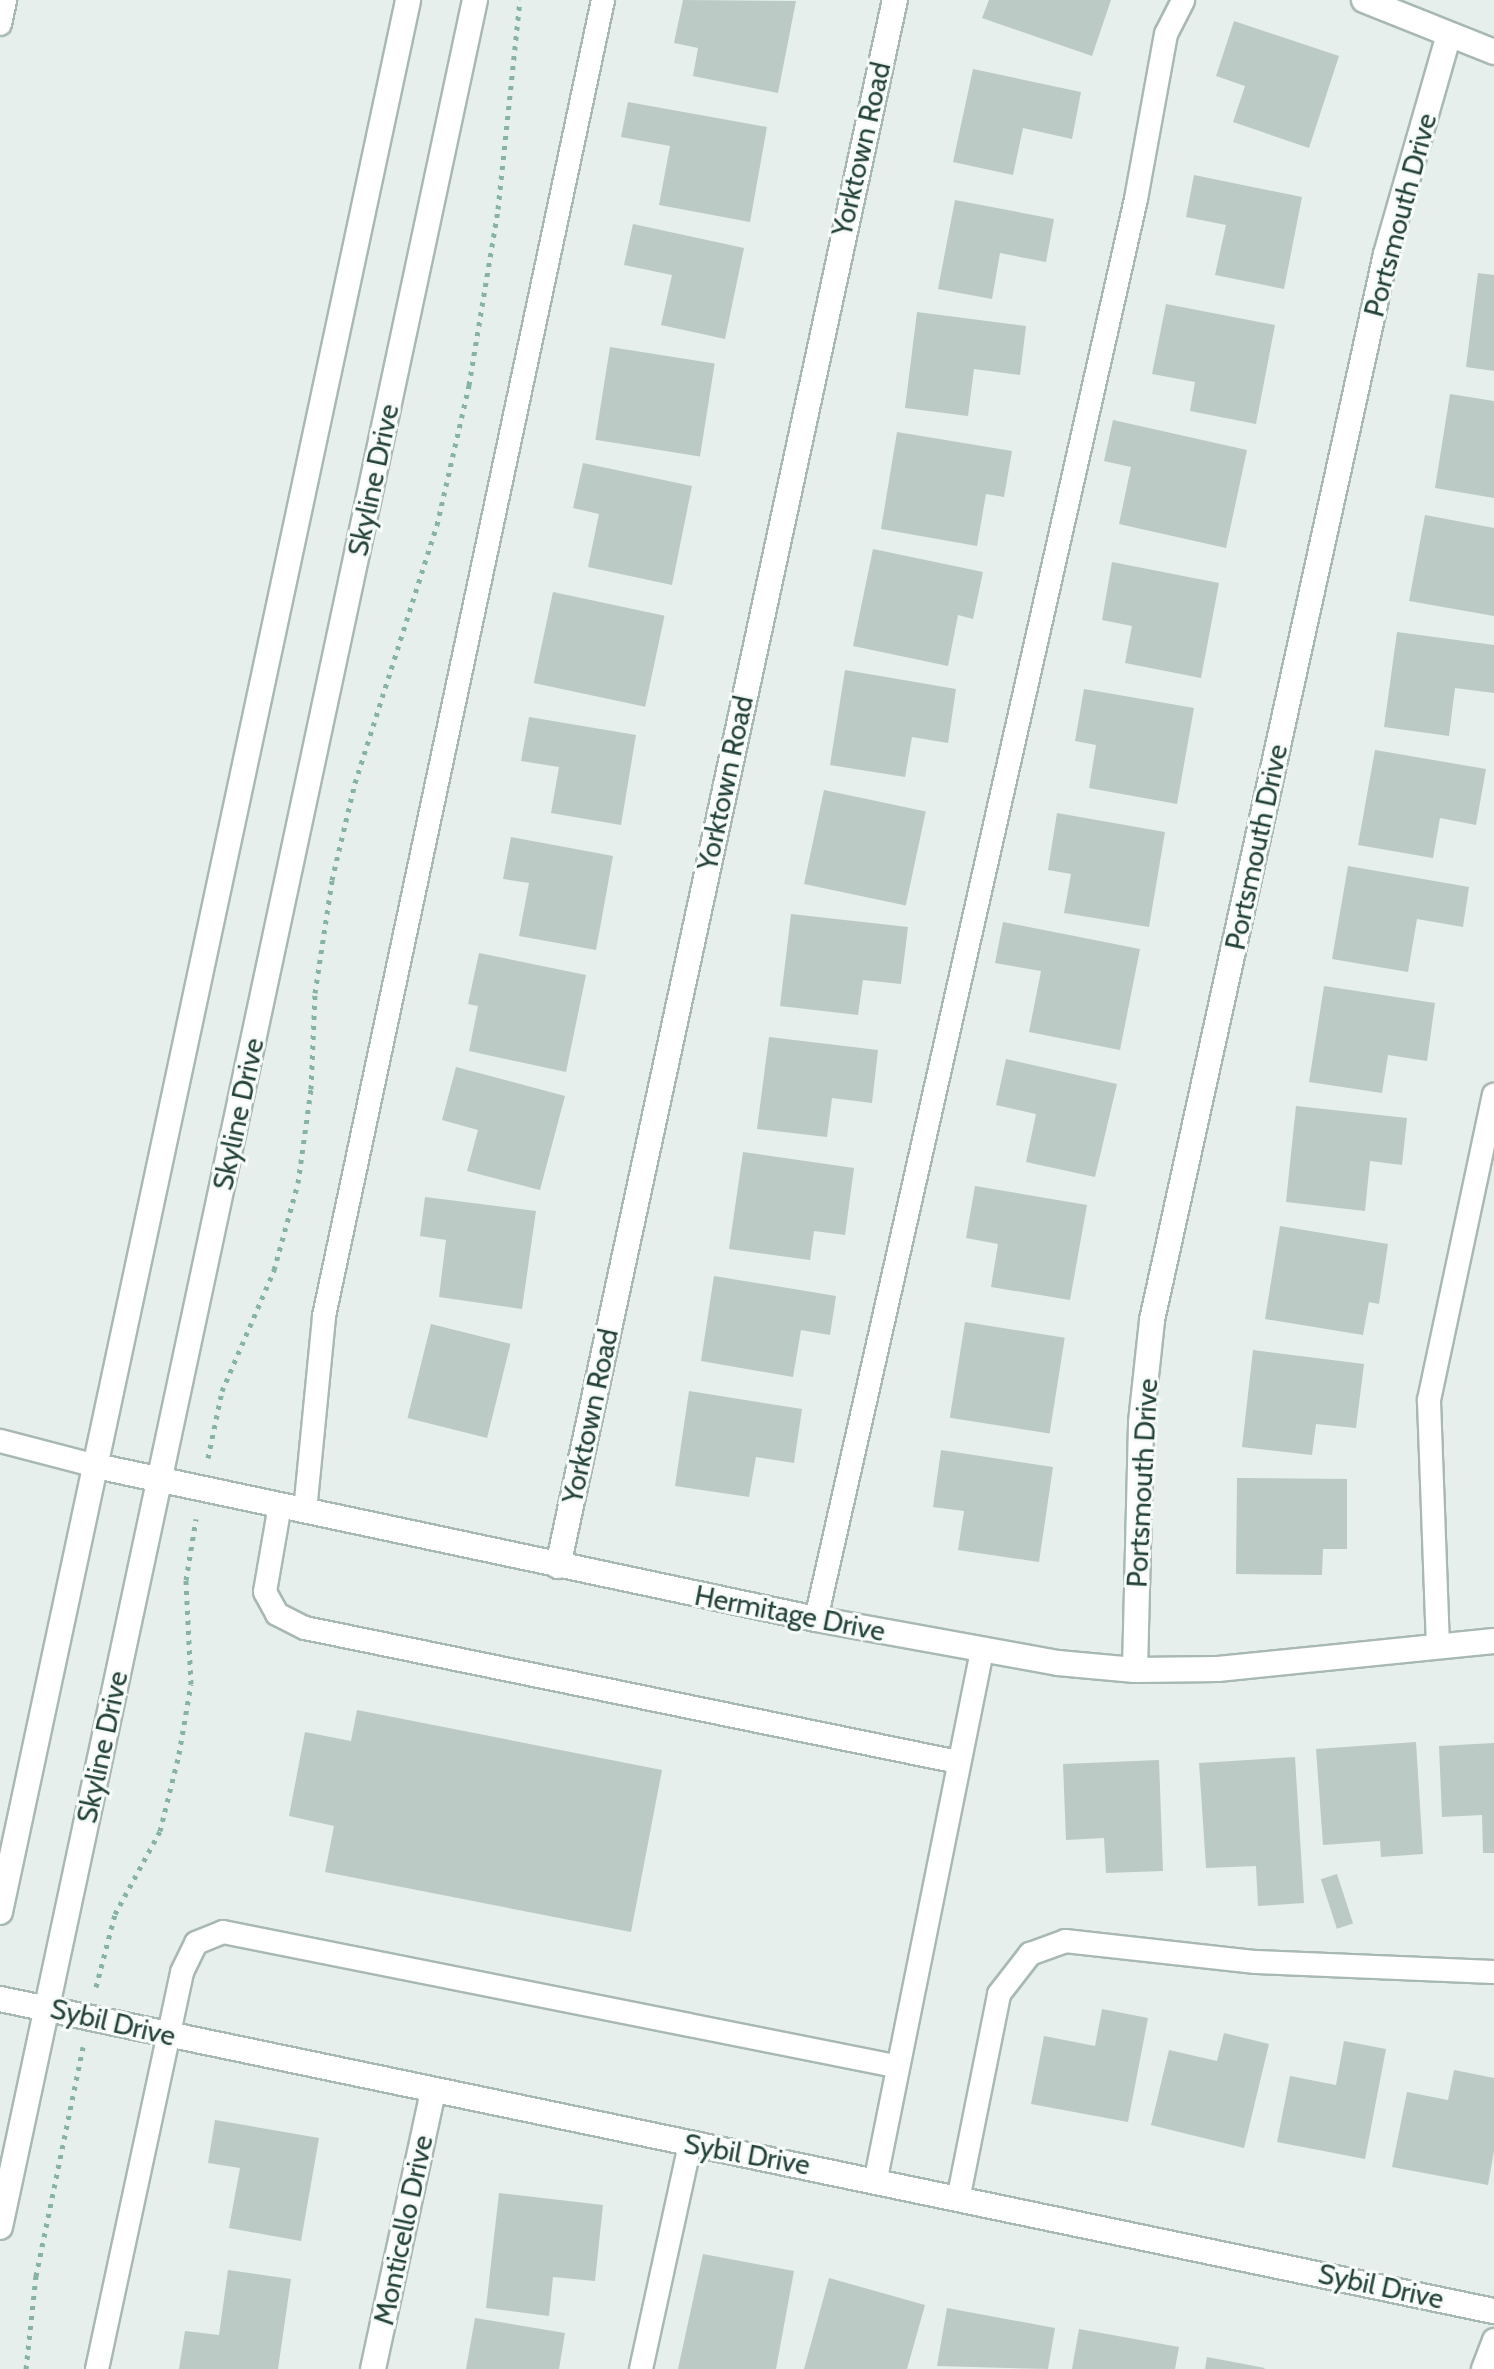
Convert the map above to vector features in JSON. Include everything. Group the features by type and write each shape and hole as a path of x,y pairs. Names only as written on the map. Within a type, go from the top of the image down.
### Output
{"street":[{"path":"0,1912 408,0"},
{"name":"Skyline Drive","path":"0,2227 475,0"},
{"name":"Yorktown Road","path":"558,1566 895,0"},
{"path":"1364,0 1494,52"},
{"name":"Portsmouth Drive","path":"1135,1670 1141,1422 1152,1320 1386,254 1449,35"},
{"name":"Hermitage Drive","path":"96,1466 161,1476 558,1566 982,1651 1135,1670 1218,1669 1494,1641"},
{"name":"Sybil Drive","path":"0,1999 690,2144 959,2195 1494,2311"},
{"name":"Monticello Drive","path":"373,2369 433,2091"}],"lane":[{"path":"0,24 5,0"},
{"path":"305,1511 324,1316 603,0"},
{"path":"816,1619 1136,199 1166,34 1183,0"},
{"path":"1438,1647 1429,1400 1494,1095"},
{"path":"0,1441 96,1466"},
{"path":"280,1505 265,1592 277,1614 305,1628 958,1762"},
{"path":"876,2178 895,2066 982,1651"},
{"path":"97,2369 182,1972 196,1943 223,1932 895,2066"},
{"path":"959,2195 999,1994 1030,1954 1065,1941 1256,1962 1494,1972"},
{"path":"641,2369 690,2144"},
{"path":"1483,2369 1494,2340"}],"path":[{"path":"26,2369 36,2276 89,2016 115,1914 160,1831 179,1754 191,1684 186,1580 222,1391 274,1270 298,1183 311,1089 315,993 332,880 355,783 437,525 469,385 498,209 520,0"}],"building":[{"path":"683,0 796,1 778,93 693,76 698,48 674,43"},
{"path":"989,0 1111,0 1092,56 982,18"},
{"path":"1234,21 1339,56 1309,148 1233,122 1245,86 1216,76"},
{"path":"973,69 1081,92 1072,139 1023,128 1013,175 953,162"},
{"path":"628,102 767,127 750,222 659,205 670,146 621,137"},
{"path":"1194,175 1302,197 1284,289 1215,275 1226,225 1186,217"},
{"path":"955,200 1054,219 1046,262 1000,253 992,299 938,289"},
{"path":"633,224 744,248 725,339 661,325 672,275 624,265"},
{"path":"1478,273 1494,275 1494,371 1466,367"},
{"path":"1166,304 1275,325 1256,424 1190,411 1195,382 1152,374"},
{"path":"917,312 1026,326 1020,375 974,369 968,416 905,408"},
{"path":"610,347 715,364 700,456 595,440"},
{"path":"1450,394 1494,401 1494,498 1435,488"},
{"path":"1113,420 1247,450 1226,548 1119,524 1131,467 1104,461"},
{"path":"897,432 1012,451 1004,497 986,494 977,546 881,529"},
{"path":"583,463 692,486 672,585 588,567 599,514 573,508"},
{"path":"1425,515 1494,528 1494,616 1409,601"},
{"path":"873,549 983,572 973,619 958,615 948,666 853,646"},
{"path":"1112,562 1219,583 1201,678 1125,663 1132,626 1102,620"},
{"path":"553,592 665,616 645,707 534,683"},
{"path":"1397,632 1494,645 1494,693 1455,688 1449,736 1384,727"},
{"path":"845,670 956,689 948,743 912,737 905,777 830,765"},
{"path":"1084,689 1194,708 1177,804 1089,788 1096,745 1075,741"},
{"path":"529,717 636,735 621,825 551,813 559,767 521,761"},
{"path":"1375,750 1486,769 1476,825 1440,818 1433,858 1358,845"},
{"path":"824,790 926,812 906,906 804,884"},
{"path":"1057,813 1165,832 1149,927 1064,913 1071,874 1048,870"},
{"path":"511,837 613,856 596,950 519,936 529,883 503,879"},
{"path":"1348,866 1469,887 1463,927 1417,919 1408,972 1332,959"},
{"path":"791,914 908,927 901,984 863,980 858,1015 780,1006"},
{"path":"1003,922 1140,949 1120,1050 1029,1032 1041,971 995,963"},
{"path":"479,953 586,975 566,1072 469,1051 478,1006 468,1004"},
{"path":"1324,986 1435,1003 1427,1061 1388,1055 1382,1093 1309,1082"},
{"path":"769,1037 878,1050 872,1103 832,1098 827,1137 757,1129"},
{"path":"1006,1059 1117,1084 1095,1177 1026,1162 1036,1114 996,1105"},
{"path":"456,1067 565,1096 540,1190 467,1171 478,1130 442,1120"},
{"path":"1296,1106 1407,1118 1402,1165 1370,1161 1365,1211 1286,1202"},
{"path":"743,1152 854,1168 845,1235 814,1231 810,1260 729,1249"},
{"path":"975,1186 1087,1205 1070,1300 991,1287 998,1244 966,1238"},
{"path":"425,1197 536,1211 522,1309 439,1297 446,1240 420,1236"},
{"path":"1280,1226 1388,1244 1379,1304 1369,1302 1363,1335 1265,1319"},
{"path":"714,1276 836,1296 830,1335 801,1330 793,1377 701,1361"},
{"path":"965,1322 1065,1338 1050,1434 950,1418"},
{"path":"431,1324 511,1344 487,1438 408,1418"},
{"path":"1253,1350 1364,1364 1356,1428 1316,1424 1312,1455 1242,1447"},
{"path":"689,1391 802,1409 794,1463 756,1457 749,1497 675,1486"},
{"path":"941,1450 1053,1467 1039,1562 958,1550 964,1511 933,1507"},
{"path":"1237,1478 1347,1479 1347,1549 1323,1549 1322,1575 1236,1574"},
{"path":"357,1710 662,1770 631,1932 325,1872 334,1826 289,1816 305,1732 351,1741"},
{"path":"1416,1742 1423,1854 1381,1857 1380,1841 1323,1845 1316,1749"},
{"path":"1494,1743 1494,1853 1483,1853 1482,1815 1442,1817 1439,1746"},
{"path":"1295,1757 1304,1903 1258,1906 1256,1866 1206,1868 1199,1763"},
{"path":"1159,1760 1163,1871 1106,1873 1104,1838 1066,1840 1063,1764"},
{"path":"1337,1874 1353,1923 1337,1929 1321,1879"},
{"path":"1102,2009 1148,2018 1128,2122 1031,2104 1044,2036 1095,2046"},
{"path":"1224,2033 1269,2044 1244,2148 1151,2125 1169,2050 1217,2061"},
{"path":"1344,2041 1386,2049 1365,2159 1277,2142 1290,2076 1336,2085"},
{"path":"1454,2070 1494,2078 1494,2151 1488,2185 1392,2167 1407,2092 1448,2100"},
{"path":"215,2120 319,2138 301,2241 229,2228 240,2168 208,2163"},
{"path":"499,2193 603,2205 595,2281 553,2277 549,2316 486,2308"},
{"path":"703,2254 794,2271 776,2369 678,2369"},
{"path":"228,2270 291,2279 278,2369 179,2369 185,2331 219,2335"},
{"path":"829,2278 925,2305 907,2369 804,2369"},
{"path":"947,2308 1055,2328 1048,2369 937,2366"},
{"path":"475,2318 565,2333 559,2369 466,2369"},
{"path":"1079,2329 1179,2347 1175,2369 1072,2369"},
{"path":"1207,2357 1265,2368 1205,2369"}]}
